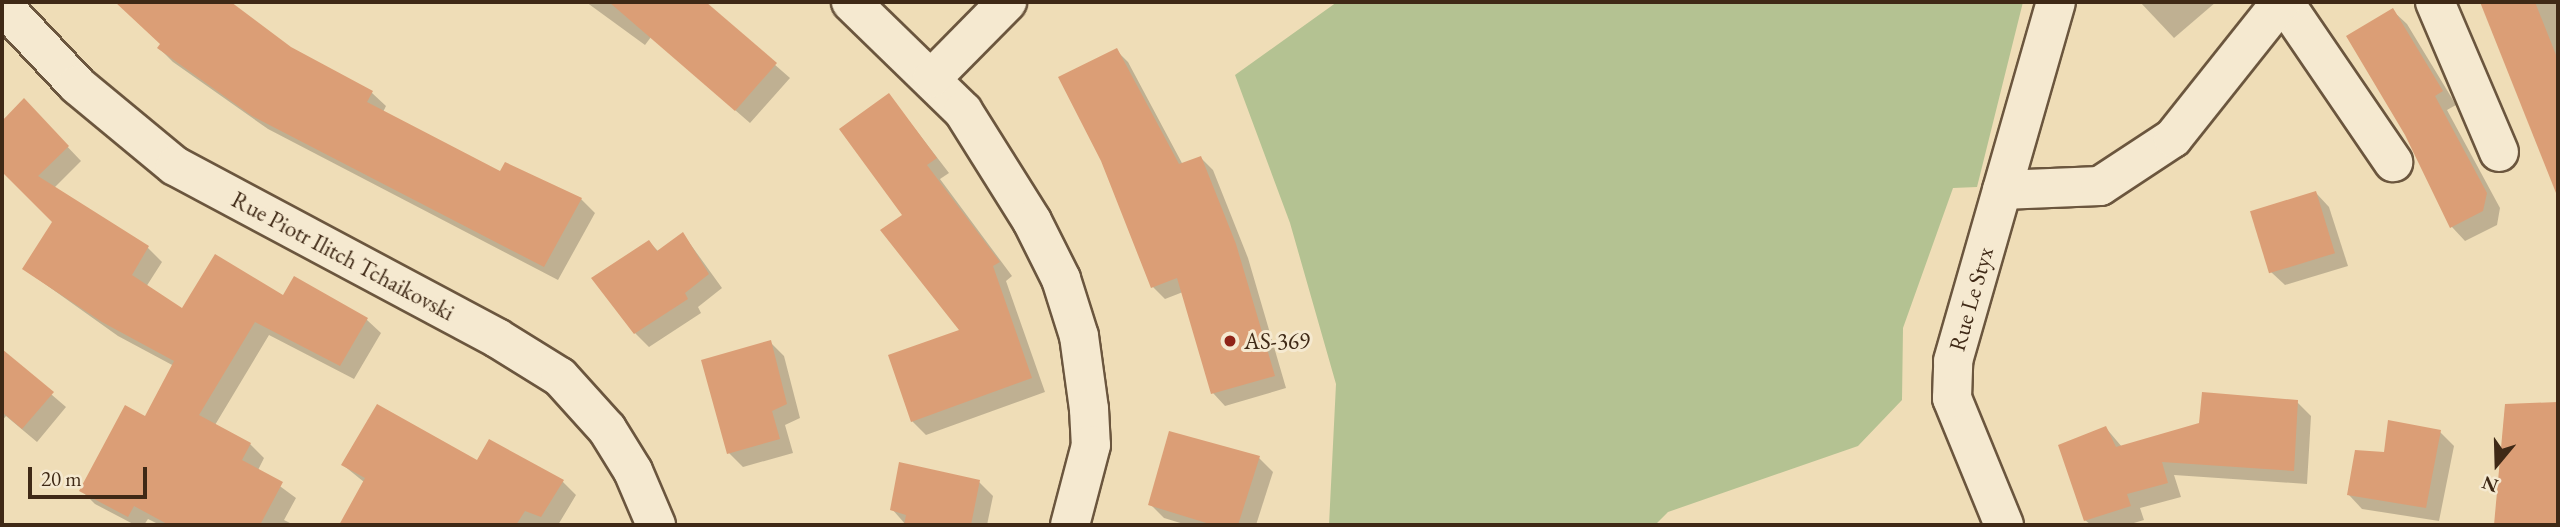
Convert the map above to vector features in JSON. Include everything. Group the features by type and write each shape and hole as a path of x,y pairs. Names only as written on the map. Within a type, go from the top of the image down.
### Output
{"street":[{"path":"851,2 963,111 1032,222 1061,279 1079,336 1091,445 1070,525"},
{"path":"932,78 1007,2"},
{"name":"Rue Le Styx","path":"2004,525 1952,398 1959,326 2002,190 2056,2"},
{"path":"2002,190 2100,186 2173,138 2282,2 2393,162"},
{"path":"2435,2 2499,152"},
{"name":"Rue Piotr Ilitch Tchaikovski","path":"2,5 77,85 175,166 497,338 559,377 607,429 633,471 656,525"}],"green space":[{"path":"1337,2 2023,2 1977,187 1953,188 1903,328 1902,400 1858,446 1668,512 1655,525 1329,525 1336,384 1290,223 1235,75"}],"building":[{"path":"115,2 231,2 291,47 373,91 367,102 500,171 505,162 582,198 544,267 252,116 157,48 160,44"},
{"path":"609,2 706,2 777,63 735,111"},
{"path":"2480,2 2535,2 2558,60 2558,198"},
{"path":"2393,8 2443,91 2435,96 2487,193 2483,211 2450,228 2405,135 2346,36"},
{"path":"1117,48 1179,164 1201,156 1236,244 1275,376 1211,394 1177,278 1151,288 1101,161 1058,77"},
{"path":"889,93 937,158 927,165 1000,262 993,266 1032,378 911,422 888,355 959,330 880,230 902,215 839,129"},
{"path":"24,98 69,146 38,176 149,246 132,275 182,308 215,254 283,295 294,276 368,318 340,366 255,322 199,415 251,443 242,460 283,482 260,525 169,525 134,506 128,517 79,491 125,405 145,416 174,361 102,322 22,269 52,222 2,172 2,121"},
{"path":"2316,191 2335,253 2269,273 2250,211"},
{"path":"683,232 709,274 685,293 688,299 634,334 591,278 649,240 657,251"},
{"path":"771,340 787,404 772,411 780,439 727,454 701,360"},
{"path":"2,349 54,392 22,429 2,412"},
{"path":"2202,392 2298,400 2294,471 2162,462 2168,483 2127,494 2131,506 2084,521 2058,445 2106,426 2116,447 2199,423"},
{"path":"2558,402 2558,525 2494,525 2505,404"},
{"path":"377,404 477,460 489,439 564,480 541,517 525,511 516,525 339,525 365,478 341,465"},
{"path":"2388,420 2441,430 2426,508 2347,495 2355,450 2384,452"},
{"path":"1169,431 1260,456 1238,525 1213,525 1148,505"},
{"path":"899,462 980,480 971,525 904,525 906,515 890,510"}],"place":[{"name":"AS-369","path":"1230,341"}]}
